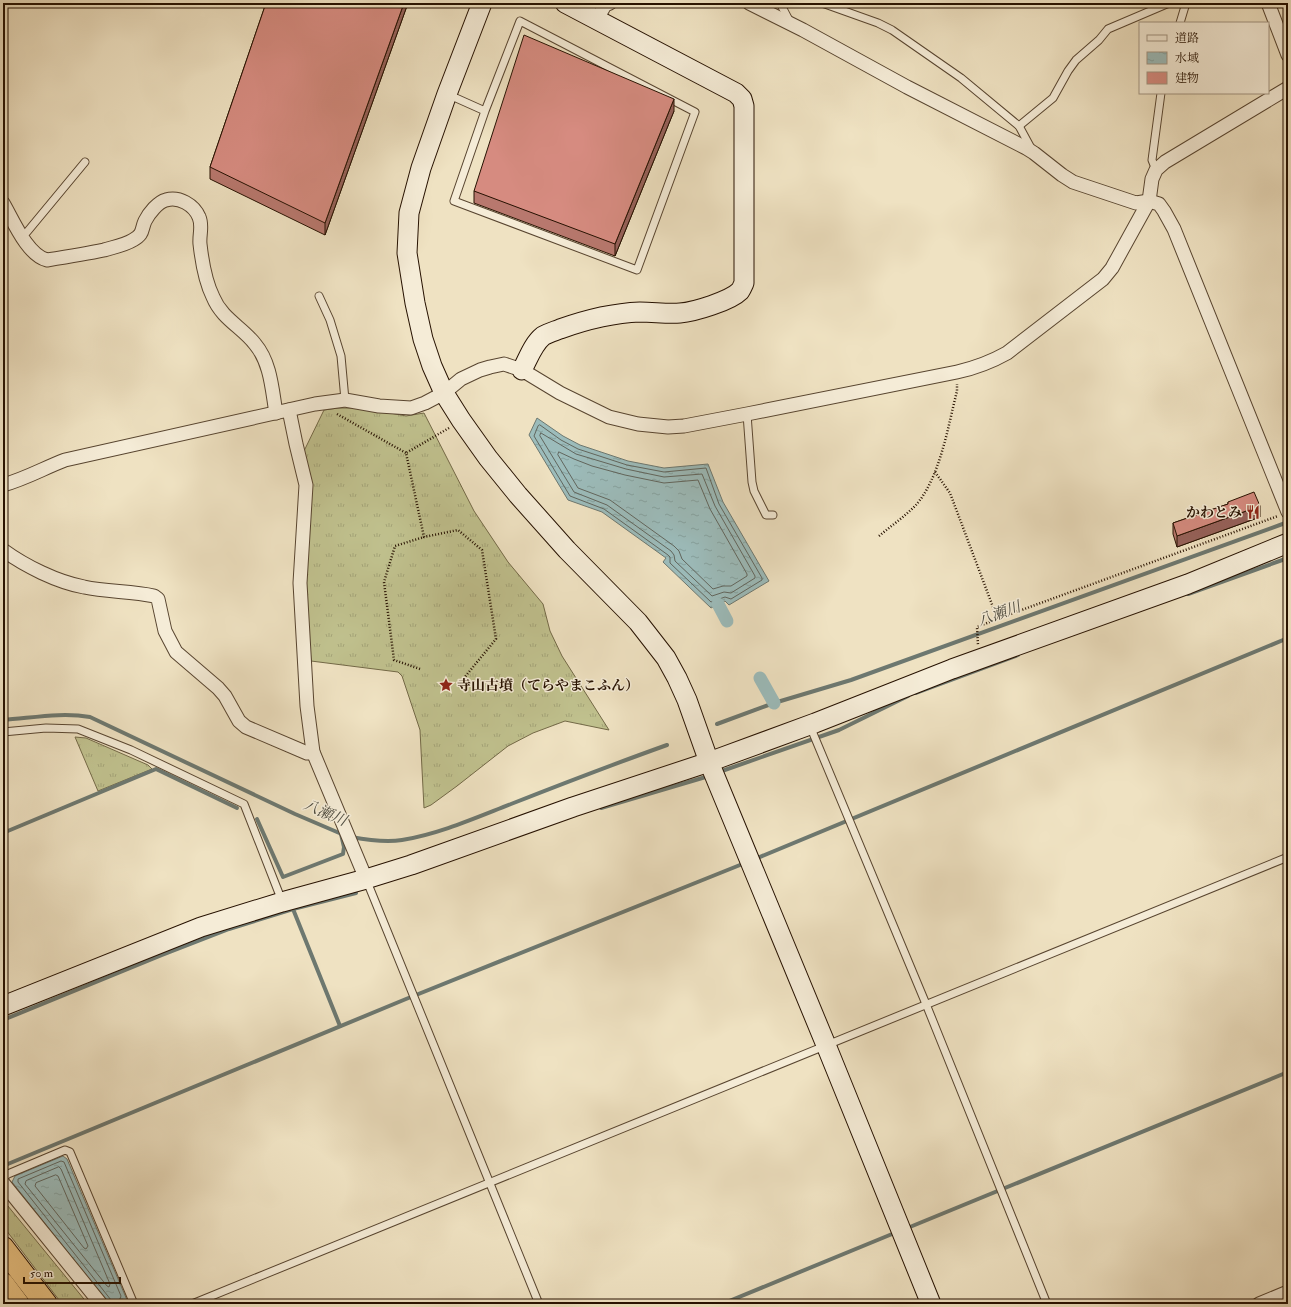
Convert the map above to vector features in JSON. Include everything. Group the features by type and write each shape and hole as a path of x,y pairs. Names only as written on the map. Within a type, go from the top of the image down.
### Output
{"highway":[{"path":"3,1248 46,1304"},
{"path":"3,1284 18,1304"}],"street":[{"path":"482,3 447,94 421,168 409,213 407,253 422,339 444,393 484,451 518,495 567,550 638,622 666,658 677,678 687,700 709,762 931,1304"},
{"path":"522,370 535,345 543,336 552,332 586,321 617,315 640,312 679,313 694,310 733,296 740,290 744,283 744,106 742,98 736,93 565,3"},
{"path":"597,19 605,5 610,3"},
{"path":"749,3 791,24 900,84 1034,153 1073,182 1136,203 1149,202 1159,204 1164,210 1174,229 1284,513"},
{"path":"1268,3 1288,55"},
{"path":"3,485 34,474 53,464 65,460 289,410 345,400 379,406 411,408 425,403 444,393 461,379 490,366 504,364 522,370 560,393 595,411 622,421 668,427 684,426 747,414 978,367 1007,353 1102,279 1112,268 1149,202 1152,179 1156,170 1178,153 1288,88"},
{"path":"3,203 30,248 41,259 47,260 90,253 133,241 141,234 145,221 152,210 166,200 179,200 193,208 199,216 201,226 200,243 203,267 213,298 221,312 255,343 266,361 276,413"},
{"path":"289,410 306,485 300,583 307,706 313,752 366,879"},
{"path":"3,1006 201,927 282,902 366,879 573,807 709,762 810,725 952,669 1188,584 1288,543"},
{"path":"3,550 17,560 65,582 83,587 154,596 158,599 164,631 176,652 218,688 225,696 239,721 246,727 265,735 307,752 313,752"},
{"path":"3,1183 101,1304"},
{"path":"1259,1304 1288,1292"}],"lane":[{"path":"780,3 791,24"},
{"path":"822,3 892,30 961,78 1019,126 1034,153"},
{"path":"1019,126 1053,98 1076,60 1099,40 1108,28 1169,3"},
{"path":"1180,22 1185,3"},
{"path":"520,21 695,112 637,270 454,201 485,111 520,21"},
{"path":"447,94 485,111"},
{"path":"1156,170 1152,160 1161,94"},
{"path":"22,236 27,232 85,162"},
{"path":"319,296 330,320 341,356 345,400"},
{"path":"747,414 754,491 766,515 773,515"},
{"path":"810,725 926,1004 1047,1304"},
{"path":"3,732 46,728 78,729 131,750 244,804 282,902"},
{"path":"192,1304 1288,857"},
{"path":"366,879 539,1304"},
{"path":"3,1178 8,1174 65,1150 70,1152 134,1304"}],"path":[{"path":"879,536 915,506 924,493 938,465 957,390 958,372"},
{"path":"332,402 332,411 406,453 424,537"},
{"path":"406,453 451,427"},
{"path":"934,472 950,493 996,618"},
{"path":"978,648 977,627 996,618 1284,513"},
{"path":"420,669 394,660 384,582 395,546 424,537 458,530 482,550 496,639 464,678"}],"green space":[{"path":"338,408 364,408 406,416 424,413 474,511 508,562 543,604 550,631 562,656 609,730 565,721 533,733 508,746 457,786 431,805 424,808 420,730 402,676 398,672 311,661 305,585 304,451 324,410"},
{"path":"75,737 86,738 148,765 152,769 98,791"},
{"path":"3,1200 88,1304 62,1304 3,1226"}],"water":[{"path":"537,418 563,436 580,445 628,461 664,468 708,464 723,502 769,581 729,605 725,601 711,608 663,562 666,558 602,512 568,500 529,435"},
{"path":"63,1156 67,1159 127,1300 122,1302 122,1304 109,1304 12,1182 15,1176"}],"building":[{"path":"266,3 404,3 325,223 210,167"},
{"path":"524,35 674,99 615,244 474,191"},
{"path":"1254,492 1260,506 1177,536 1173,523 1228,504 1228,502"}],"waterway":[{"name":"八瀬川","path":"717,724 774,703 851,680 1288,522"},
{"path":"1188,594 1288,558"},
{"path":"718,604 727,621"},
{"path":"755,859 1288,638"},
{"path":"916,693 1018,655"},
{"path":"760,678 774,703"},
{"path":"719,772 839,730 908,696"},
{"name":"八瀬川","path":"3,720 57,715 90,717 295,814 344,835"},
{"name":"八瀬川","path":"351,837 389,841 402,840 430,834 667,745"},
{"path":"3,833 156,769 237,808"},
{"path":"601,808 709,776"},
{"path":"257,819 283,877 343,854 344,847 341,834"},
{"path":"3,1166 406,999 745,863"},
{"path":"3,1020 229,929 293,909 356,893"},
{"path":"293,909 340,1026"},
{"path":"905,1229 1288,1072"},
{"path":"722,1304 897,1232"}],"place":[{"name":"かわとみ","path":"1253,512"},
{"name":"寺山古墳（てらやまこふん）","path":"446,685"}]}
